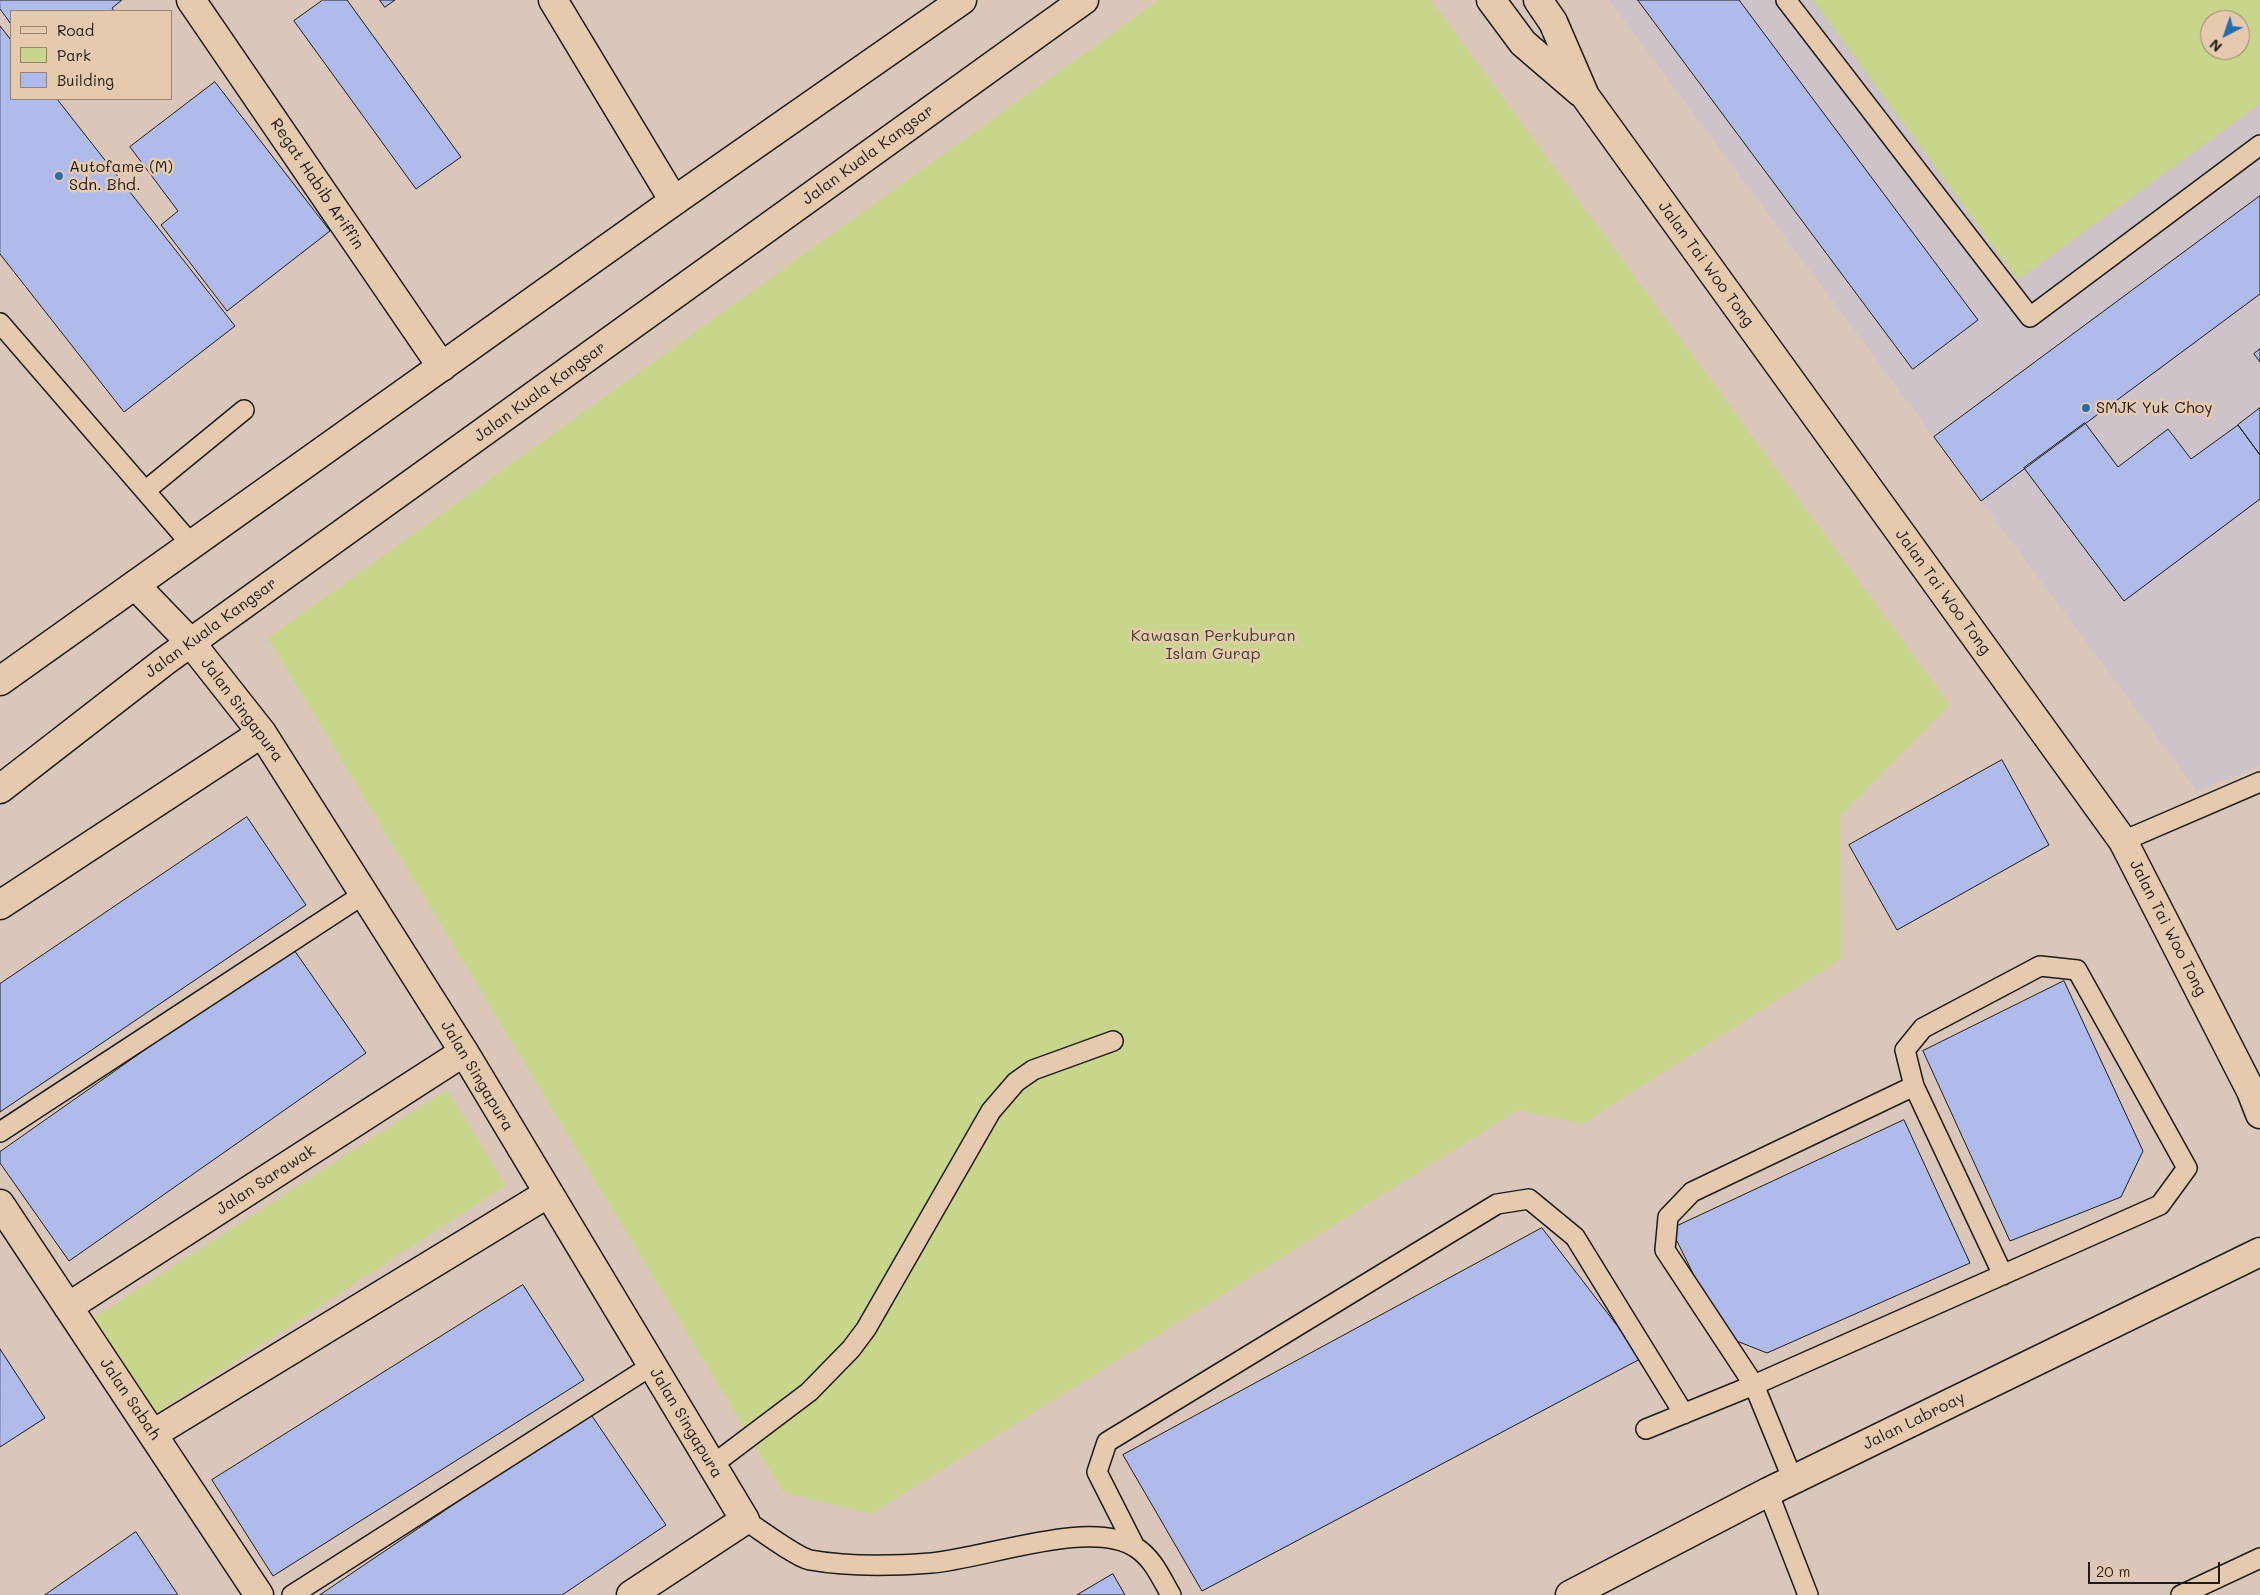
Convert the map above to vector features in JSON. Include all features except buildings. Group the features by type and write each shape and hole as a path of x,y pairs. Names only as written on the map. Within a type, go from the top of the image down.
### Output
{"main road":[{"name":"Regat Habib Ariffin","path":"191,0 442,367"},
{"path":"554,0 674,201"},
{"path":"0,681 674,201 962,0"},
{"name":"Jalan Kuala Kangsar","path":"0,788 191,643 1084,0"},
{"name":"Jalan Tai Woo Tong","path":"1491,0 1523,43 1585,96"},
{"name":"Jalan Tai Woo Tong","path":"1538,0 1553,22 1585,96 2123,841 2251,1090 2260,1114"},
{"name":"Jalan Singapura","path":"135,585 191,643 262,733 464,1052 547,1194 711,1466 746,1520"},
{"path":"0,905 262,733"},
{"name":"Jalan Sarawak","path":"68,1307 464,1052"},
{"path":"152,1434 547,1194"},
{"name":"Jalan Sabah","path":"0,1204 259,1595"},
{"name":"Jalan Labroay","path":"1570,1595 1768,1492 2260,1252"},
{"path":"631,1595 746,1520"}],"lane":[{"path":"1786,0 2030,318 2260,145"},
{"path":"0,323 191,544"},
{"path":"145,491 244,410"},
{"path":"2123,841 2260,782"},
{"path":"0,1132 364,894"},
{"path":"1646,1429 1754,1385 2160,1205 2187,1168 2077,970 2040,966 1923,1028 1905,1050 1914,1086 2002,1275"},
{"path":"711,1466 809,1392 851,1349 866,1329 991,1112 1004,1096 1033,1070 1113,1041"},
{"path":"1793,1480 1754,1385 1665,1250 1668,1217 1692,1192 1914,1086"},
{"path":"1135,1547 1097,1472 1107,1442 1496,1204 1530,1200 1575,1237 1684,1414"},
{"path":"292,1595 651,1366"},
{"path":"1768,1492 1808,1595"},
{"path":"746,1520 808,1559 870,1564 932,1563 1082,1536 1118,1540 1135,1547 1152,1561 1171,1595"},
{"path":"2180,1595 2260,1558"}],"shaded area":[{"name":"SMJK Yuk Choy","path":"1609,0 2260,0 2260,766 2197,791"}],"green space":[{"name":"Kawasan Perkuburan Islam Gurap","path":"1159,0 1431,0 1950,705 1840,816 1841,959 1582,1124 1518,1110 871,1514 783,1492 268,638"},
{"path":"1813,0 2260,0 2260,104 2018,280"},
{"path":"447,1090 506,1185 151,1416 87,1322"}],"place":[{"name":"Autofame (M) Sdn. Bhd.","path":"59,176"},
{"name":"SMJK Yuk Choy","path":"2086,408"}]}
